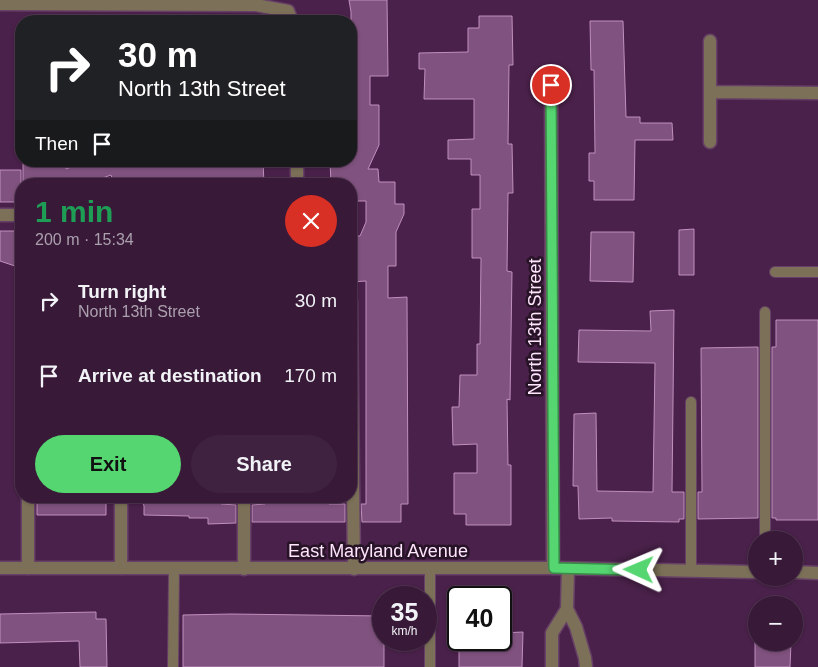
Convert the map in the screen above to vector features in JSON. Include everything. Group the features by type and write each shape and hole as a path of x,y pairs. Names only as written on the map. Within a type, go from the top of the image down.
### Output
{"street":[{"path":"0,4 256,5 287,15"},
{"path":"710,41 710,142"},
{"name":"North 13th Street","path":"551,85 554,568"},
{"path":"710,92 818,93"},
{"path":"0,215 15,215"},
{"path":"28,503 28,568"},
{"path":"120,568 121,503"},
{"path":"244,503 244,569"},
{"path":"354,503 354,569"},
{"name":"East Maryland Avenue","path":"0,568 554,568 748,572"},
{"path":"568,569 567,609 576,627 586,667"},
{"path":"803,572 818,573"},
{"path":"552,667 552,633 567,609"}],"lane":[{"path":"775,272 818,272"},
{"path":"765,312 765,531"},
{"path":"691,402 691,571"},
{"path":"174,569 174,667"},
{"path":"430,569 430,667"}],"building":[{"path":"349,0 387,0 388,76 370,76 370,105 379,105 379,145 368,169 378,169 379,182 395,182 395,204 404,204 404,214 396,232 396,266 388,266 388,298 407,297 408,504 401,504 401,522 362,522 361,504 366,504 366,281 357,282 357,236 360,236 366,222 366,201 357,201 357,178 331,178 330,167 357,167 357,15 351,15"},
{"path":"479,16 512,16 513,65 509,65 508,144 512,144 513,193 508,193 507,271 512,272 510,400 507,399 508,465 511,465 511,525 466,525 466,514 454,514 454,473 477,473 477,444 453,445 452,407 459,407 460,375 477,375 477,344 480,344 481,258 472,258 472,209 480,209 480,175 471,175 471,159 448,159 448,140 474,139 474,99 424,99 425,69 419,69 419,53 468,52 468,28 479,28"},
{"path":"590,21 623,21 626,117 640,117 640,123 672,123 673,140 635,140 634,200 594,200 594,181 589,181 589,153 595,153 594,70 591,70"},
{"path":"23,167 66,167 66,169 72,167 263,167 264,178 112,178 111,175 102,178 23,178"},
{"path":"0,170 21,170 21,178 15,178 15,202 0,202"},
{"path":"694,229 694,275 679,275 679,230"},
{"path":"0,231 15,231 15,266 0,261"},
{"path":"591,232 634,232 633,282 590,281"},
{"path":"674,310 672,492 684,492 684,519 679,519 679,522 612,521 612,518 579,519 578,486 573,486 574,414 596,413 597,491 653,492 655,363 578,362 579,330 651,331 650,311"},
{"path":"776,320 818,320 818,520 776,520 776,518 772,518 772,347 776,347"},
{"path":"758,347 758,518 698,519 698,492 702,492 701,348"},
{"path":"37,503 106,503 106,515 37,515"},
{"path":"143,503 221,503 236,505 236,523 208,524 208,518 144,515"},
{"path":"345,504 345,522 252,522 252,505"},
{"path":"96,612 96,619 106,619 107,667 80,667 79,641 0,643 0,614"},
{"path":"183,615 372,616 372,651 384,651 384,667 183,667"},
{"path":"512,632 523,632 522,667 459,667 459,651 512,651"},
{"path":"755,651 791,651 790,667 755,667"}],"route":[{"path":"551,85 554,568 639,570"}]}
